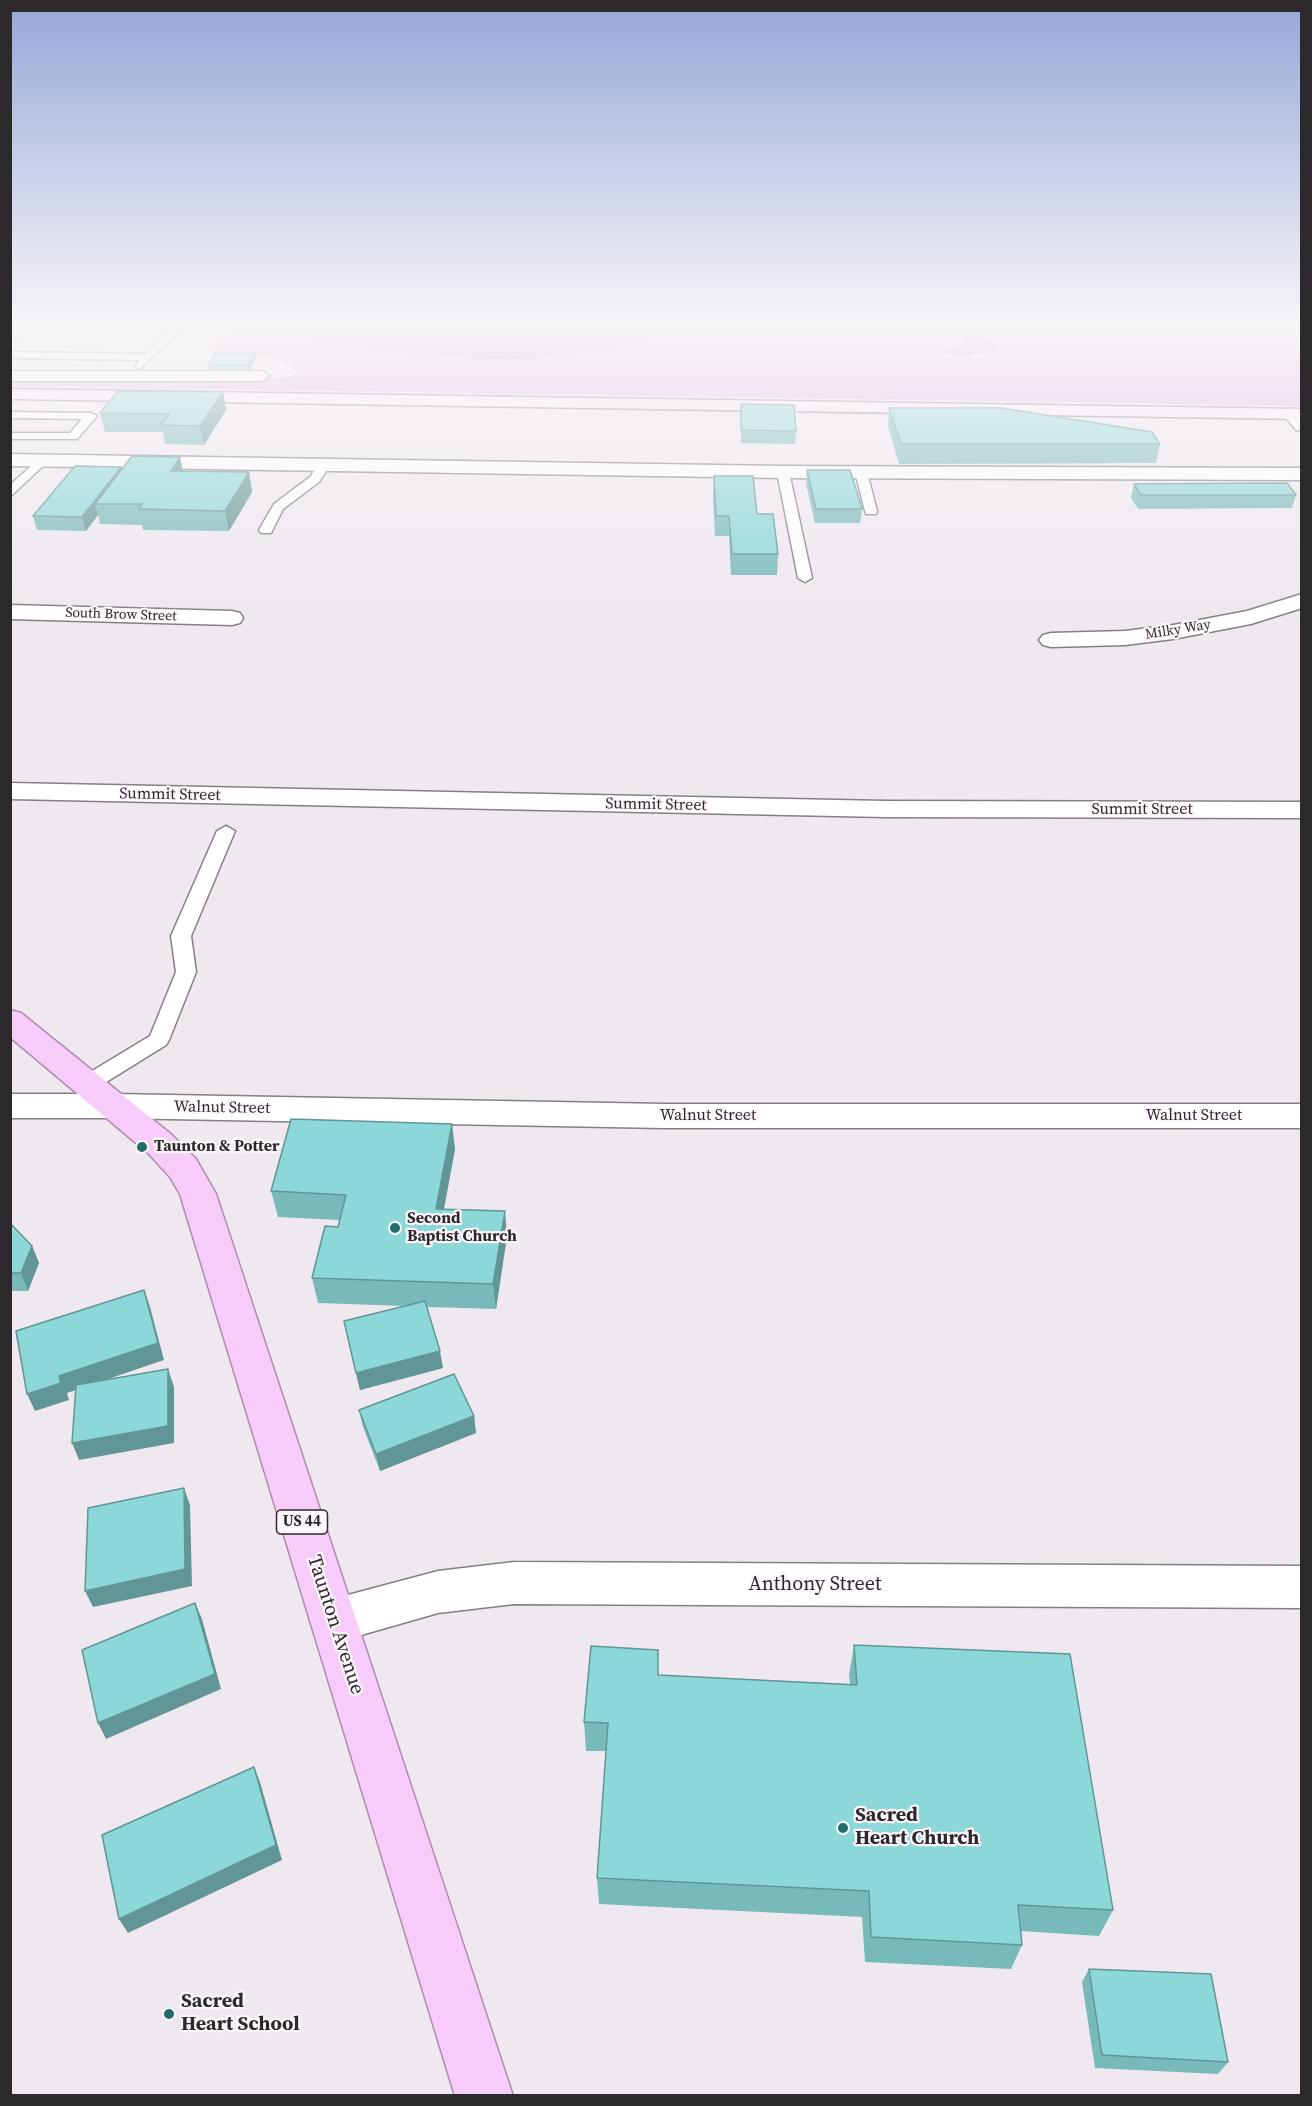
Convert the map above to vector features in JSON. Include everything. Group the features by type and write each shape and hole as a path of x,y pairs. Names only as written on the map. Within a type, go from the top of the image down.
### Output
{"highway":[{"name":"Taunton Avenue","path":"12,1023 101,1095 176,1160 198,1194 476,2086"}],"street":[{"path":"10,460 783,472 1302,474"},
{"name":"Milky Way","path":"1051,640 1125,638 1165,633 1251,617 1302,601"},
{"name":"South Brow Street","path":"10,612 232,618"},
{"name":"Summit Street","path":"10,791 862,809 1302,810"},
{"name":"Walnut Street","path":"10,1106 101,1095 664,1116 1302,1116"},
{"name":"Anthony Street","path":"333,1622 438,1592 514,1583 1302,1587"}],"lane":[{"path":"10,436 73,437 84,424"},
{"path":"10,493 41,460"},
{"path":"266,530 278,507 315,479 324,465"},
{"path":"783,472 805,578"},
{"path":"861,472 871,511"},
{"path":"101,1095 159,1040 186,972 181,936 226,831"}],"building":[{"path":"162,424 201,424 200,426"},
{"path":"741,424 795,424 796,431 741,430"},
{"path":"894,424 1103,424 1152,432 1160,444 901,444"},
{"path":"132,456 180,457 171,471 249,472 225,511 139,509 142,504 95,504"},
{"path":"75,466 121,467 82,517 33,516"},
{"path":"807,470 850,470 862,509 816,509"},
{"path":"714,476 753,476 757,514 773,514 778,554 732,554 729,516 716,516"},
{"path":"1287,483 1296,495 1141,495 1134,484"},
{"name":"Second Baptist Church","path":"291,1119 452,1124 436,1209 505,1211 493,1284 312,1278 325,1226 338,1227 346,1195 271,1191"},
{"path":"10,1223 32,1246 21,1273 10,1273"},
{"path":"144,1290 158,1343 59,1376 61,1383 27,1394 16,1331"},
{"path":"425,1301 440,1351 356,1373 344,1321"},
{"path":"168,1369 168,1426 72,1443 76,1385"},
{"path":"454,1374 474,1416 376,1454 359,1410"},
{"path":"184,1488 185,1569 85,1591 88,1508"},
{"path":"195,1603 215,1674 98,1723 82,1650"},
{"name":"Sacred Heart Church","path":"854,1645 1070,1654 1113,1910 1018,1905 1022,1945 871,1937 869,1891 597,1878 608,1723 584,1722 591,1646 658,1650 658,1675 857,1685"},
{"path":"254,1767 276,1845 119,1919 102,1835"},
{"path":"1089,1969 1211,1974 1228,2062 1102,2055"}],"place":[{"name":"Taunton & Potter","path":"142,1147"},
{"name":"Second Baptist Church","path":"395,1228"},
{"name":"Sacred Heart Church","path":"843,1828"},
{"name":"Sacred Heart School","path":"169,2014"}]}
